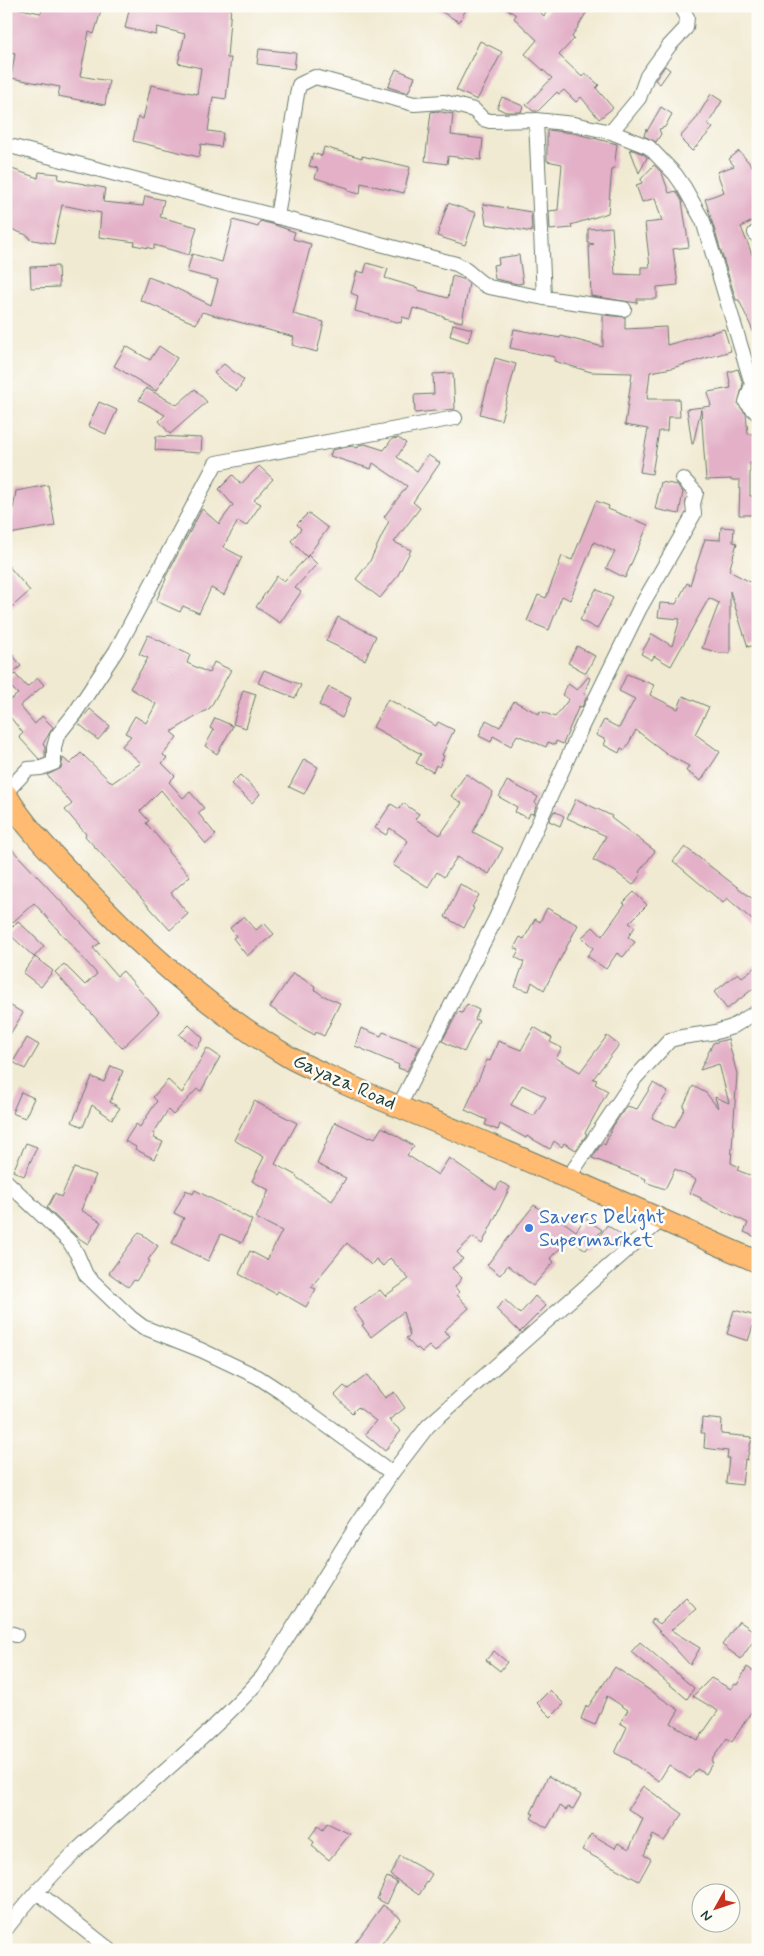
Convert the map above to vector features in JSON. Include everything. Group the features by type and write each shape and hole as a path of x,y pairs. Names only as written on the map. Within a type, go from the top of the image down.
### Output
{"main road":[{"name":"Gayaza Road","path":"8,799 53,854 99,904 149,953 227,1014 290,1057 366,1094 399,1106 568,1178 758,1262"}],"street":[{"path":"611,132 639,98 647,76 668,46 686,28 687,17 681,6"},
{"path":"277,218 299,85 315,77 414,104 444,102 474,110 490,121 536,120 574,124 611,132 649,147 675,174 695,204 703,221 752,384 746,402 758,414"},
{"path":"536,120 544,298"},
{"path":"6,146 456,264 485,286 544,298 624,309"},
{"path":"8,799 28,769 41,768 54,762 54,748 57,736 116,651 216,463 455,418"},
{"path":"399,1106 495,920 583,724 640,608 694,514 693,504 696,493 683,479"},
{"path":"568,1178 635,1078 670,1040 682,1036 716,1032 732,1027 758,1011"},
{"path":"6,1181 69,1241 86,1275 131,1318 143,1327 201,1350 258,1377 392,1473"},
{"path":"9,1921 80,1848 192,1748 246,1696 263,1676 392,1473 428,1426 661,1220"},
{"path":"37,1892 110,1950"}],"building":[{"path":"6,6 41,13 43,6 86,6 101,11 94,34 89,32 80,76 109,81 105,105 58,96 60,87 11,78 15,53 6,51"},
{"path":"130,6 231,6 227,58 231,58 226,99 213,97 208,131 223,133 221,147 201,144 199,157 133,141 138,117 143,119 151,85 197,94 201,68 178,63 185,34 157,27 156,35 125,28"},
{"path":"432,6 468,6 459,22"},
{"path":"503,6 534,6 544,16 550,6 590,6 572,37 574,39 559,55 582,77 585,73 599,85 596,88 613,108 599,119 581,97 576,102 564,90 559,94 557,92 538,111 533,111 526,105 552,78 525,54 537,40 514,18 516,15"},
{"path":"480,41 502,52 477,100 456,90"},
{"path":"259,49 296,53 294,69 257,64"},
{"path":"665,66 670,70 660,84 655,80"},
{"path":"396,69 415,77 408,93 388,87"},
{"path":"711,94 722,101 708,124 713,128 692,151 683,142 681,136 696,119"},
{"path":"502,97 523,106 521,112 506,112 497,108"},
{"path":"661,107 672,114 665,127 659,129 661,134 656,142 644,136 646,129 647,131"},
{"path":"431,112 453,114 451,135 483,139 481,160 448,156 447,164 425,161"},
{"path":"547,130 573,133 617,144 614,169 612,168 608,213 571,225 572,228 550,230 549,211 558,210 562,164 547,161"},
{"path":"324,147 362,158 362,156 410,167 404,193 361,183 360,194 348,191 348,188 315,178 318,168 309,166 313,153 322,156"},
{"path":"630,149 644,154 647,158 639,173"},
{"path":"739,151 758,173 758,218 741,227 758,269 758,342 739,300 736,300 705,199 724,192 717,172 734,166 729,159"},
{"path":"654,165 662,173 669,193 676,191 682,201 689,247 673,249 678,285 657,287 657,299 637,299 637,303 591,296 589,245 594,244 588,243 588,229 612,227 615,274 641,275 641,267 650,267 645,223 662,221 655,198 642,202 636,185 642,183 641,179"},
{"path":"6,167 38,178 39,172 59,174 58,179 105,188 103,202 143,206 145,196 164,200 160,217 197,227 189,255 154,245 154,249 134,245 135,242 99,237 101,213 62,205 54,244 29,239 29,236 6,227"},
{"path":"448,203 476,213 465,245 437,236"},
{"path":"483,204 531,212 532,232 486,224"},
{"path":"233,220 258,227 260,221 272,224 295,232 293,239 311,244 293,314 324,322 317,352 292,345 294,337 202,312 196,324 140,300 148,277 211,305 218,280 187,272 192,254 222,262"},
{"path":"519,255 523,283 518,284 495,279 493,265 499,264 498,258"},
{"path":"367,263 388,269 385,278 448,298 452,276 463,279 469,284 462,322 413,308 410,319 402,317 401,323 355,311 358,296 351,293 357,271 364,273"},
{"path":"58,266 59,287 31,288 30,267"},
{"path":"603,315 625,317 625,329 666,327 667,345 724,329 731,351 672,368 650,372 647,399 679,399 680,417 668,417 667,431 659,431 652,474 640,472 648,429 625,425 632,373 591,372 554,361 555,357 510,348 514,329 560,338 561,336 603,347"},
{"path":"453,324 472,329 468,342 450,336"},
{"path":"126,346 150,360 159,346 177,358 156,391 114,366"},
{"path":"495,358 516,364 501,420 480,414"},
{"path":"224,364 244,380 237,391 223,382 214,373"},
{"path":"738,369 743,384 738,404 746,414 748,434 758,434 758,463 750,463 750,496 758,496 758,515 739,515 740,480 706,480 701,409 692,444 687,409 711,406 708,392 731,388 728,372"},
{"path":"453,373 455,409 415,413 414,395 434,394 433,374"},
{"path":"146,388 177,405 195,389 207,402 170,434 159,421 165,415 139,400"},
{"path":"99,402 117,410 106,434 88,426"},
{"path":"156,436 202,438 201,453 155,450"},
{"path":"398,438 406,443 397,457 417,471 428,455 440,463 413,502 420,508 394,542 411,550 397,577 380,598 356,579 369,563 389,521 384,517 407,486 373,463 371,469 330,456 332,450 352,446 358,448 359,445 365,444 384,450 392,439"},
{"path":"259,466 273,479 254,500 261,504 246,526 238,521 223,547 242,557 224,595 211,588 199,613 183,606 180,612 156,601 165,578 202,509 219,524 233,505 219,489 233,475 241,484"},
{"path":"661,482 677,485 683,492 679,514 655,509"},
{"path":"48,485 55,526 9,534 16,491"},
{"path":"596,501 609,506 608,509 648,525 625,578 606,568 615,552 594,542 570,600 562,596 549,630 527,621 538,595 546,598 562,556 572,560"},
{"path":"308,513 328,528 308,555 317,564 295,588 301,592 280,623 256,607 277,576 284,581 307,557 291,541 301,529 297,524"},
{"path":"721,527 734,528 733,542 737,543 729,571 758,586 758,644 748,647 730,591 730,653 719,653 702,648 719,603 709,598 671,666 654,656 652,660 641,654 652,634 672,646 680,619 658,617 660,603 676,604 687,583 690,585 705,539 720,540"},
{"path":"6,563 30,591 6,612"},
{"path":"596,589 613,598 597,629 580,620"},
{"path":"338,617 376,636 365,660 326,641"},
{"path":"148,635 190,655 187,663 209,673 214,662 231,670 210,708 171,732 177,737 163,755 167,758 162,763 175,776 169,782 183,798 190,792 204,808 198,813 216,835 206,844 161,790 140,811 149,821 146,823 169,850 168,852 190,876 171,893 188,914 170,930 85,836 86,834 65,810 72,804 47,775 61,768 63,758 70,764 81,753 112,783 141,763 122,746 131,736 125,733 135,716 146,723 156,704 130,688 148,658 139,654"},
{"path":"6,646 21,666 12,673 6,666"},
{"path":"577,646 595,656 586,673 568,663"},
{"path":"264,670 301,685 295,698 258,683"},
{"path":"15,674 27,687 38,678 44,685 20,706 35,724 42,716 53,727 43,744 45,747 45,757 39,759 19,737 23,733 6,712 6,703 18,694 6,682"},
{"path":"627,674 654,685 650,695 678,709 683,696 709,707 695,734 720,752 701,781 686,771 689,766 670,756 636,730 625,750 621,748 619,753 604,745 606,740 596,735 604,720 619,728 635,699 619,691"},
{"path":"588,677 590,678 584,694 587,696 582,707 579,706 563,744 556,741 555,745 548,742 546,747 517,735 511,746 493,736 491,742 479,736 486,720 500,727 514,701 539,714 540,711 555,717 569,699 562,695 568,684 577,690"},
{"path":"329,687 351,698 342,718 319,705"},
{"path":"243,690 256,694 246,728 233,724"},
{"path":"388,699 436,726 438,722 454,730 442,755 444,756 439,767 436,765 433,772 416,763 421,754 373,727"},
{"path":"90,709 110,726 98,740 78,723"},
{"path":"215,718 233,726 217,754 205,746 214,730 210,728"},
{"path":"304,759 318,767 304,794 289,787"},
{"path":"466,774 493,792 473,832 503,848 489,874 457,857 444,877 437,872 428,887 393,865 408,841 390,828 386,835 375,828 391,804 399,809 403,803 419,814 415,819 440,835 462,803 451,796"},
{"path":"240,775 260,794 252,803 231,784"},
{"path":"507,781 538,797 533,814 530,813 528,818 515,812 517,807 499,797"},
{"path":"576,799 612,816 611,818 655,851 639,872 641,874 633,885 613,870 593,860 606,836 567,818"},
{"path":"554,811 564,816 560,826 549,821"},
{"path":"6,843 100,943 93,948 117,976 123,971 159,1012 122,1048 55,972 64,964 85,985 97,974 34,903 13,922 6,914"},
{"path":"685,847 758,903 758,925 727,898 723,903 673,861"},
{"path":"460,884 479,895 464,928 445,917"},
{"path":"634,892 647,905 629,923 635,927 628,937 635,942 623,957 617,953 606,969 587,956 593,948 582,937 593,927 602,936 625,904 623,903"},
{"path":"547,908 578,925 544,990 532,982 529,991 515,987 524,962 515,957 519,950 514,948 520,937 524,939 535,919 540,922"},
{"path":"244,916 256,930 264,923 274,934 247,956 233,938 236,936 230,928"},
{"path":"18,921 44,946 34,957 7,932"},
{"path":"35,957 53,971 41,987 23,973"},
{"path":"758,965 758,985 727,1009 714,992 738,973 742,977"},
{"path":"293,973 315,986 314,989 322,995 340,1003 324,1036 316,1032 315,1035 270,1007"},
{"path":"6,1003 23,1013 6,1041"},
{"path":"467,1004 479,1010 475,1019 479,1021 464,1052 442,1041 458,1012 462,1013"},
{"path":"189,1025 203,1038 197,1048 179,1035"},
{"path":"534,1027 552,1038 550,1042 562,1048 556,1058 580,1072 607,1036 619,1045 593,1079 597,1080 595,1084 608,1091 585,1133 587,1134 576,1150 564,1143 562,1147 554,1141 550,1149 500,1124 498,1130 485,1125 487,1120 465,1110 487,1060 490,1061 498,1041 521,1050","holes":["522,1085 546,1097 534,1116 511,1105"]},
{"path":"361,1028 381,1036 383,1032 420,1046 407,1071 398,1068 399,1065 355,1046"},
{"path":"27,1038 39,1045 25,1069 13,1062"},
{"path":"728,1039 737,1074 731,1163 739,1167 737,1170 757,1178 753,1189 758,1191 758,1238 744,1232 748,1223 690,1193 696,1180 675,1169 665,1189 645,1182 646,1179 592,1158 602,1143 605,1145 613,1126 627,1106 637,1109 653,1083 668,1092 652,1118 674,1128 685,1108 683,1107 693,1086 706,1093 718,1108 715,1097 729,1103 719,1064 700,1070 713,1043"},
{"path":"207,1048 220,1057 201,1091 197,1089 173,1115 168,1110 153,1134 155,1135 154,1138 163,1142 154,1159 135,1149 136,1147 125,1141 136,1124 140,1127 157,1101 153,1097 168,1080 182,1093"},
{"path":"111,1066 123,1071 110,1102 120,1108 112,1119 92,1105 83,1127 72,1122 92,1077 104,1082"},
{"path":"21,1092 34,1098 25,1118 12,1113"},
{"path":"254,1101 297,1123 275,1164 297,1176 332,1201 346,1178 317,1164 335,1122 369,1138 371,1136 375,1138 382,1127 414,1146 407,1155 438,1175 449,1158 496,1190 500,1182 510,1187 482,1244 473,1237 457,1252 463,1259 452,1268 462,1278 455,1287 459,1292 457,1295 469,1308 444,1331 450,1336 435,1352 429,1346 422,1352 418,1348 416,1349 406,1338 410,1336 403,1312 371,1337 353,1309 380,1290 385,1296 409,1279 390,1258 383,1266 376,1259 371,1265 347,1243 311,1287 316,1289 306,1307 278,1291 276,1294 239,1274 250,1251 267,1260 282,1231 256,1218 269,1190 252,1181 264,1157 234,1140"},
{"path":"26,1143 37,1147 24,1176 13,1171"},
{"path":"74,1168 96,1175 81,1210 101,1222 88,1244 77,1237 47,1208 55,1193 61,1197"},
{"path":"186,1190 193,1194 195,1190 252,1220 242,1243 221,1234 208,1261 172,1243 184,1218 174,1213"},
{"path":"534,1205 547,1213 548,1211 576,1231 585,1218 602,1230 586,1250 570,1239 550,1258 554,1262 533,1286 508,1265 500,1275 487,1265"},
{"path":"607,1225 626,1238 616,1248 599,1237"},
{"path":"139,1232 158,1246 136,1281 134,1280 128,1287 109,1273"},
{"path":"535,1296 546,1306 520,1332 496,1309 505,1300 520,1314"},
{"path":"734,1310 756,1316 748,1341 727,1334"},
{"path":"367,1375 385,1398 394,1392 405,1408 389,1420 401,1431 385,1451 365,1434 376,1421 358,1407 352,1413 335,1395 344,1386 348,1389"},
{"path":"702,1418 722,1420 721,1434 752,1437 747,1460 745,1459 742,1485 726,1483 728,1451 704,1448 705,1433 701,1433"},
{"path":"686,1598 696,1609 671,1630 700,1648 690,1665 651,1622 653,1619 660,1624"},
{"path":"739,1621 758,1634 741,1659 722,1645"},
{"path":"640,1642 694,1688 687,1699 631,1652"},
{"path":"494,1651 507,1662 500,1671 486,1660"},
{"path":"615,1667 679,1710 671,1723 698,1740 718,1711 693,1696 711,1678 731,1689 735,1684 737,1685 747,1667 758,1674 758,1713 753,1709 732,1742 727,1738 711,1761 713,1762 706,1774 697,1769 690,1779 669,1765 659,1781 631,1761 615,1753 627,1727 620,1723 628,1710 607,1696 595,1725 581,1719 586,1706 588,1707"},
{"path":"550,1690 564,1704 551,1717 537,1703"},
{"path":"548,1776 581,1795 573,1809 568,1807 566,1810 560,1806 547,1828 531,1818 534,1814 531,1813"},
{"path":"643,1786 683,1814 664,1841 653,1835 644,1855 651,1859 639,1881 582,1850 591,1834 615,1848 618,1843 629,1849 643,1819 628,1809"},
{"path":"327,1823 350,1834 329,1860 312,1846 314,1842 309,1838 318,1826 323,1830"},
{"path":"400,1856 432,1874 419,1895 390,1875"},
{"path":"387,1877 397,1882 387,1904 377,1899"},
{"path":"383,1905 401,1918 377,1950 350,1950"}],"place":[{"name":"Savers Delight Supermarket","path":"529,1228"}]}
